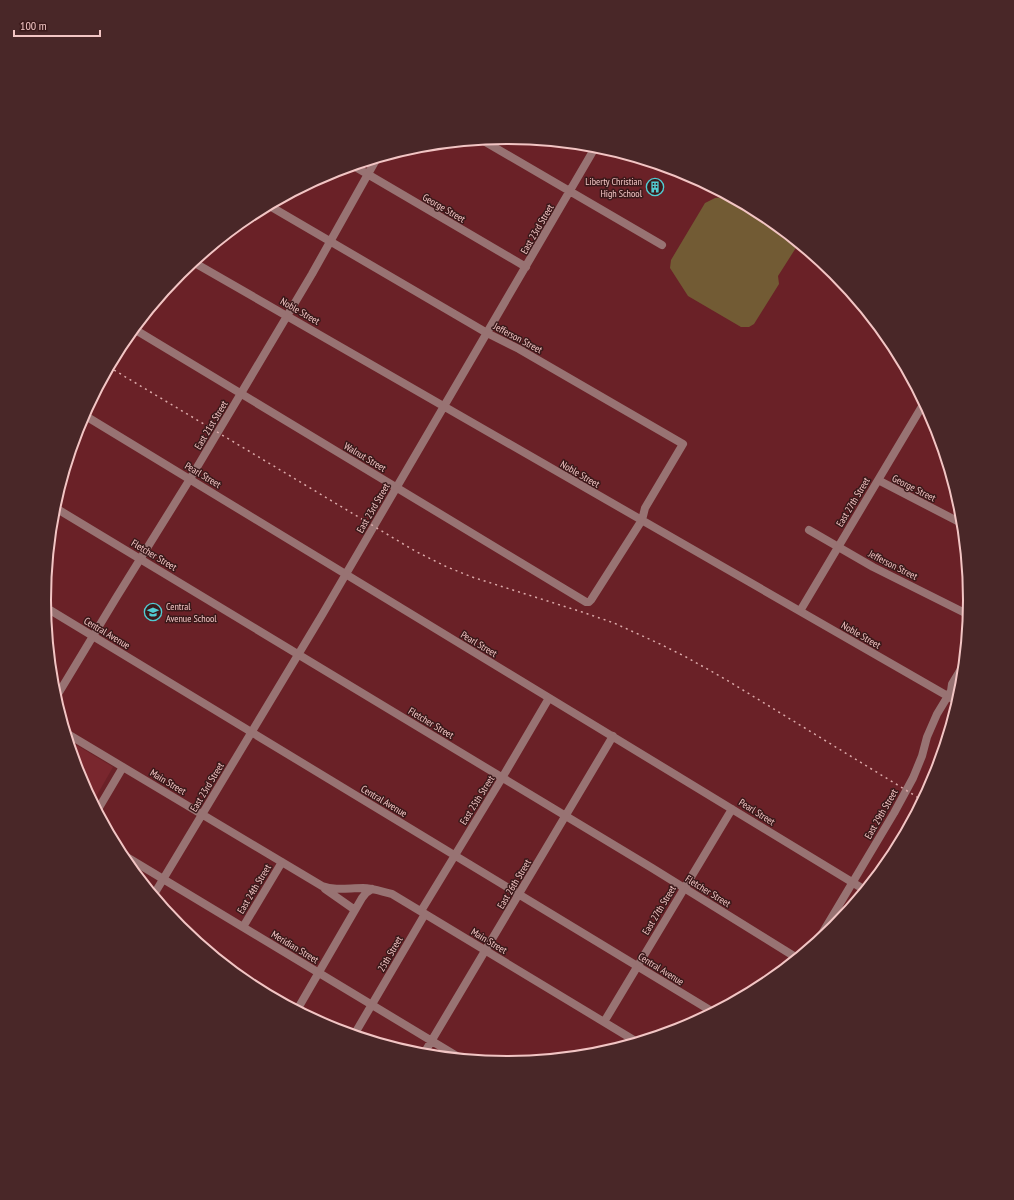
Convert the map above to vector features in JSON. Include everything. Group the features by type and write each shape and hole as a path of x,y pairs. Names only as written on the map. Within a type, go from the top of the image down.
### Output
{"street":[{"path":"490,145 662,246"},
{"name":"East 23rd Street","path":"156,891 299,654 592,152"},
{"name":"East 21st Street","path":"61,691 241,394 331,242 373,164"},
{"name":"George Street","path":"358,169 526,267"},
{"name":"Jefferson Street","path":"274,208 487,333 519,349 684,444 645,508 642,520"},
{"name":"Noble Street","path":"198,265 800,611 952,696"},
{"name":"Walnut Street","path":"138,332 586,602 591,600 642,520"},
{"name":"East 27th Street","path":"800,611 921,409"},
{"name":"Pearl Street","path":"89,418 861,887"},
{"name":"George Street","path":"878,480 956,521"},
{"name":"Fletcher Street","path":"60,511 299,654 793,955"},
{"name":"Jefferson Street","path":"809,530 873,567 963,612"},
{"name":"Central Avenue","path":"51,611 709,1009"},
{"name":"East 29th Street","path":"950,694 952,684 956,677"},
{"name":"East 29th Street","path":"829,922 913,778 922,756 927,736 937,714 950,694 953,691"},
{"name":"East 25th Street","path":"423,913 454,855 502,778 549,698"},
{"name":"East 26th Street","path":"427,1049 613,736"},
{"name":"Main Street","path":"72,737 322,886 355,910"},
{"path":"100,806 123,767"},
{"name":"East 27th Street","path":"604,1022 732,809"},
{"name":"Meridian Street","path":"134,861 450,1052"},
{"name":"East 24th Street","path":"243,927 282,862"},
{"name":"Main Street","path":"322,886 335,890 363,888 372,889 392,894 631,1038"},
{"path":"299,1006 355,910 364,896 372,889"},
{"name":"25th Street","path":"357,1031 423,913"}],"shaded area":[{"path":"721,197 735,205 785,238 796,247 778,276 779,284 754,324 749,327 741,327 688,296 670,268 671,260 705,203 715,198"},
{"path":"74,744 113,767 96,797"}],"railway":[{"path":"113,370 415,551 447,567 472,577 614,623 660,644 725,679 918,798"}],"place":[{"name":"Liberty Christian High School","path":"655,187"},
{"name":"Central Avenue School","path":"153,612"}]}
